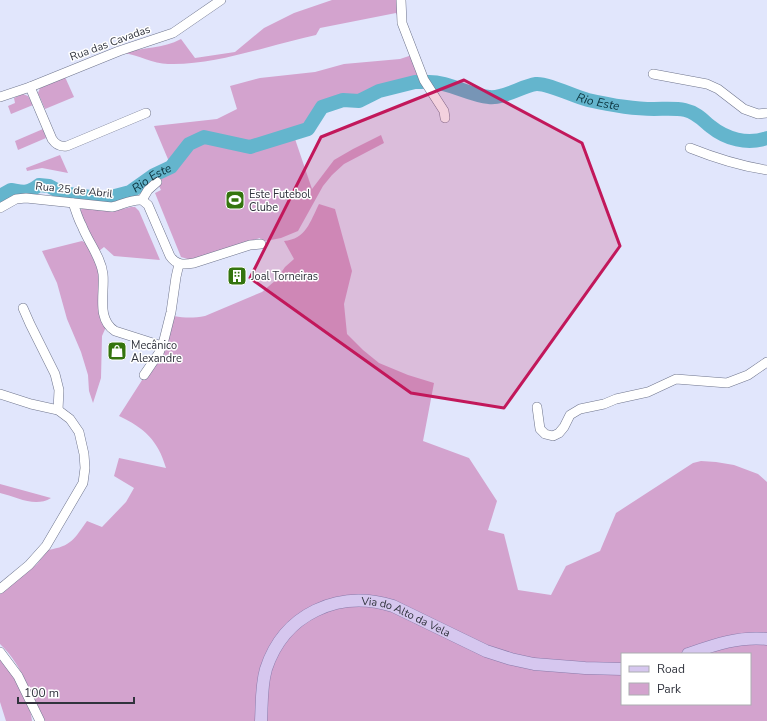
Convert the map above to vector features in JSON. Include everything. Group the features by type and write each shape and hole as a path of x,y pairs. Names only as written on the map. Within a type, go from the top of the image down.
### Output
{"main road":[{"name":"Via do Alto da Vela","path":"262,721 264,679 266,669 276,646 288,631 314,611 342,601 364,600 393,606 486,651 511,659 534,664 585,668 621,668"},
{"path":"691,653 726,642 749,638 767,639"}],"street":[{"name":"Rua das Cavadas","path":"0,97 30,87 119,51 173,33 221,0"},
{"path":"401,0 402,23 424,80 444,111 445,118"},
{"path":"653,74 707,84 718,89 744,109 758,114 767,113"},
{"path":"30,87 52,139 58,146 62,147 146,113"},
{"path":"690,148 740,166 767,170"},
{"path":"157,182 148,190 142,200 148,205 170,256 179,264 194,263 250,244 261,244"},
{"name":"Rua 25 de Abril","path":"0,208 16,199 26,198 112,207 119,206 133,200 142,200"},
{"path":"73,203 82,226 101,265 104,317 107,324 115,331 162,346"},
{"path":"144,375 162,346 171,312 179,264"},
{"path":"23,308 55,374 59,390 58,410"},
{"path":"537,407 540,430 545,434 553,436 559,433 570,415 580,408 604,404 616,399 648,392 676,379 727,384 748,376 767,362"},
{"path":"0,394 31,404 58,410 70,419 78,432 83,448 85,468 83,483 46,546 29,565 0,589"},
{"path":"0,652 18,676 40,721"}],"highlighted area":[{"path":"464,80 582,143 620,246 504,408 411,393 250,278 321,137"}],"green space":[{"path":"332,0 398,0 399,19 396,13 320,28 316,35 229,57 193,63 162,64 123,53 167,45 181,39 195,58 235,52 264,28 294,13"},
{"path":"411,53 422,78 382,87 358,98 345,98 322,104 306,126 250,145 205,135 187,142 170,164 154,126 217,119 237,109 230,86 260,78 315,72 344,64 400,59 409,56"},
{"path":"65,77 74,97 45,109 38,93 40,88"},
{"path":"23,94 28,96 33,105 11,114 8,106 15,103 14,98"},
{"path":"43,129 46,138 18,150 15,141"},
{"name":"Este Futebol Clube","path":"381,135 384,143 344,164 332,175 323,186 298,231 281,238 261,242 260,238 191,260 181,257 155,193 161,190 155,178 172,169 191,146 206,141 251,150 294,136 312,189 334,160"},
{"path":"60,155 68,173 42,168 27,171 26,168"},
{"path":"319,204 335,209 352,271 344,304 347,334 379,363 408,375 434,383 423,441 469,458 497,501 488,530 504,534 518,590 551,595 566,566 600,551 616,513 693,463 701,461 734,465 758,474 767,482 767,721 44,721 21,672 0,644 0,594 37,564 48,550 72,541 87,521 102,527 126,502 134,488 114,476 119,458 166,468 159,450 149,436 136,425 119,416 144,377 174,316 190,318 205,316 262,292 276,280 285,267 294,259 284,241 297,237 310,223"},
{"path":"135,207 139,211 160,260 114,256 104,247 99,251 80,212 82,208 94,210 119,210"},
{"path":"82,241 86,243 98,264 106,327 102,336 101,378 93,403 89,391 88,375 81,352 67,319 57,283 42,251"},
{"path":"0,484 51,498 39,502 26,501 0,493"},
{"path":"0,656 24,696 31,713 32,721 6,721 0,702"}],"waterway":[{"name":"Rio Este","path":"0,196 11,190 22,192 28,191 39,185 49,186 62,193 97,198 111,197 130,192 154,175 171,167 189,144 204,137 250,147 308,129 322,107 343,100 359,101 379,91 415,82 422,82"},
{"name":"Rio Este","path":"427,82 435,82 473,94 489,97 500,96 531,85 541,84 588,100 613,105 689,111 699,116 716,131 737,140 752,141 767,138"}],"place":[{"name":"Este Futebol Clube","path":"235,200"},
{"name":"Joal Torneiras","path":"237,276"},
{"name":"Mecânico Alexandre","path":"117,351"}]}
